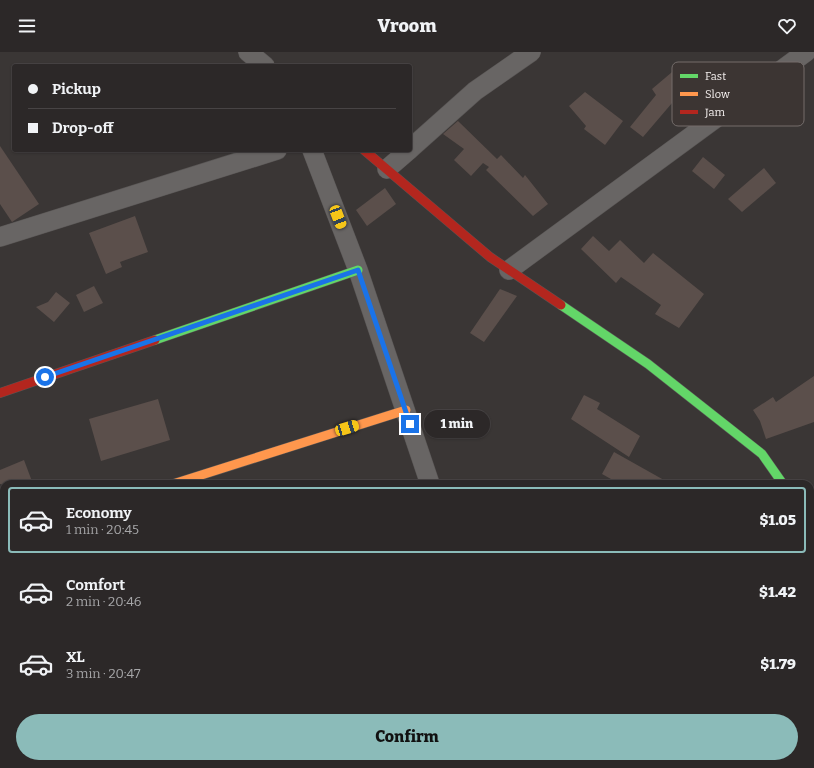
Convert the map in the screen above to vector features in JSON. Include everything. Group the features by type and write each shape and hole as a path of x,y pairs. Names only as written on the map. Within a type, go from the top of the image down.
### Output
{"street":[{"path":"412,146 475,91 531,52"},
{"path":"792,62 806,52"},
{"path":"509,270 705,126"},
{"path":"0,237 271,152"},
{"path":"313,152 358,270 429,480"},
{"path":"366,152 490,257 648,364 762,454 780,480"},
{"path":"387,169 406,152"},
{"path":"0,393 358,270"},
{"path":"186,480 406,410"}],"building":[{"path":"672,72 672,103 643,137 630,127 656,95 652,89"},
{"path":"585,92 623,121 605,145 584,129 586,126 569,106"},
{"path":"459,120 458,121 497,159 501,155 523,178 525,175 548,204 533,216 486,170 489,167 483,163 471,176 454,160 464,149 443,134"},
{"path":"0,146 39,204 12,222 0,204"},
{"path":"703,157 725,175 714,189 692,171"},
{"path":"764,168 776,183 742,212 728,199"},
{"path":"385,188 396,204 367,226 356,210"},
{"path":"135,216 148,252 120,262 122,267 106,274 89,233"},
{"path":"593,236 609,251 620,240 644,263 653,253 704,294 679,328 655,314 661,305 621,277 616,283 581,249"},
{"path":"94,286 103,303 84,312 76,295"},
{"path":"500,289 517,296 484,342 470,333"},
{"path":"56,292 70,303 54,322 36,307 48,302"},
{"path":"814,376 814,422 766,439 760,421 753,410 773,397 776,402"},
{"path":"584,395 600,403 597,409 640,436 629,457 571,419"},
{"path":"158,399 170,440 101,461 89,419"},
{"path":"614,452 664,480 613,480 602,474"},
{"path":"24,460 32,480 0,480 0,470"}],"traffic: fast":[{"path":"155,340 358,270"},
{"path":"561,305 648,364 762,454 780,480"}],"traffic: slow":[{"path":"186,480 406,410"}],"traffic: jam":[{"path":"366,152 490,257 561,305"},
{"path":"0,393 155,340"}],"route":[{"path":"45,377 358,270 410,424"}]}
